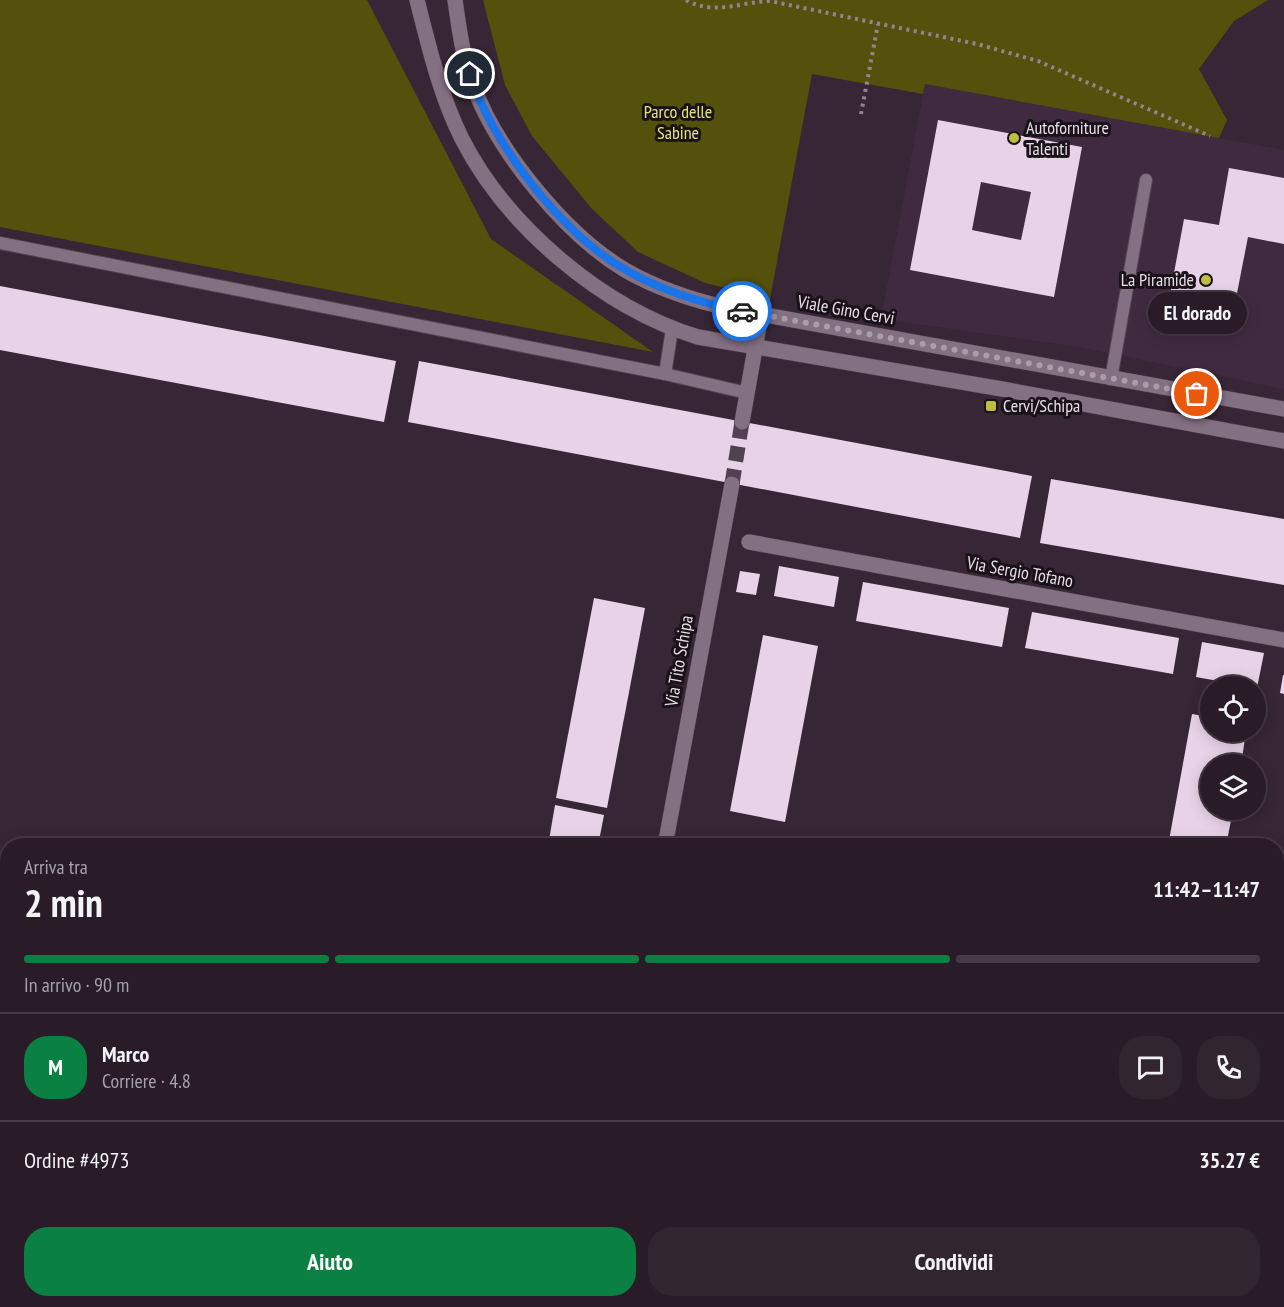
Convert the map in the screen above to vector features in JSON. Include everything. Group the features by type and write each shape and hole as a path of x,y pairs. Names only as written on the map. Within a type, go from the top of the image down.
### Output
{"street":[{"path":"417,0 430,52 450,111 470,154 490,185 531,232 573,268 602,290 672,329 698,337 1013,391 1284,441"},
{"name":"Viale Gino Cervi","path":"454,0 468,68 488,118 519,167 563,218 594,248 627,271 692,299 761,315 1284,410"},
{"path":"742,422 761,315"},
{"name":"Via Tito Schipa","path":"666,838 732,484"},
{"name":"Via Sergio Tofano","path":"749,542 1284,640"}],"lane":[{"path":"1111,378 1146,180"},
{"path":"0,243 666,374 747,393"},
{"path":"666,374 672,329"}],"path":[{"path":"686,0 696,6 720,9 749,2 770,1 977,44 1038,61 1210,136"},
{"path":"861,114 878,23"}],"shaded area":[{"path":"925,84 1284,150 1284,389 1079,347 881,319"}],"green space":[{"path":"0,0 367,0 491,239 653,352 0,227"},
{"name":"Parco delle Sabine","path":"483,0 1268,0 1234,21 1199,69 1227,120 1219,138 925,84 923,94 812,74 770,299 705,283 638,252 592,209 532,136 505,85"}],"building":[{"path":"938,120 1082,147 1054,297 910,270","holes":["981,182 1031,192 1021,240 972,230"]},
{"name":"La Piramide","path":"1229,168 1284,178 1284,244 1248,237 1230,329 1166,316 1184,219 1219,225"},
{"path":"0,286 396,361 384,422 0,350"},
{"path":"419,361 1032,476 1020,538 408,422"},
{"path":"1051,479 1284,519 1284,585 1040,543"},
{"path":"779,566 839,577 834,607 774,596"},
{"path":"740,571 760,574 756,595 736,592"},
{"path":"863,582 1009,608 1002,647 856,621"},
{"path":"594,598 645,608 607,808 556,798"},
{"path":"1032,612 1179,638 1173,674 1025,648"},
{"path":"763,635 818,646 785,822 730,811"},
{"path":"1202,642 1264,653 1259,676 1196,677"},
{"path":"1284,675 1284,694 1280,693"},
{"path":"1192,714 1200,715 1200,742 1244,742 1243,754 1200,754 1200,820 1231,820 1228,838 1169,838"},
{"path":"555,805 604,815 600,838 549,838"}],"tunnel":[{"path":"732,484 742,422"}],"way so far":[{"path":"742,311 1197,394"}],"place":[{"name":"Autoforniture Talenti","path":"1014,138"},
{"name":"La Piramide","path":"1206,280"},
{"name":"El dorado","path":"1197,394"},
{"name":"Cervi/Schipa","path":"991,406"}],"route":[{"path":"470,74 488,118 510,154 538,192 594,248 627,271 662,288 712,305 742,311"}]}
